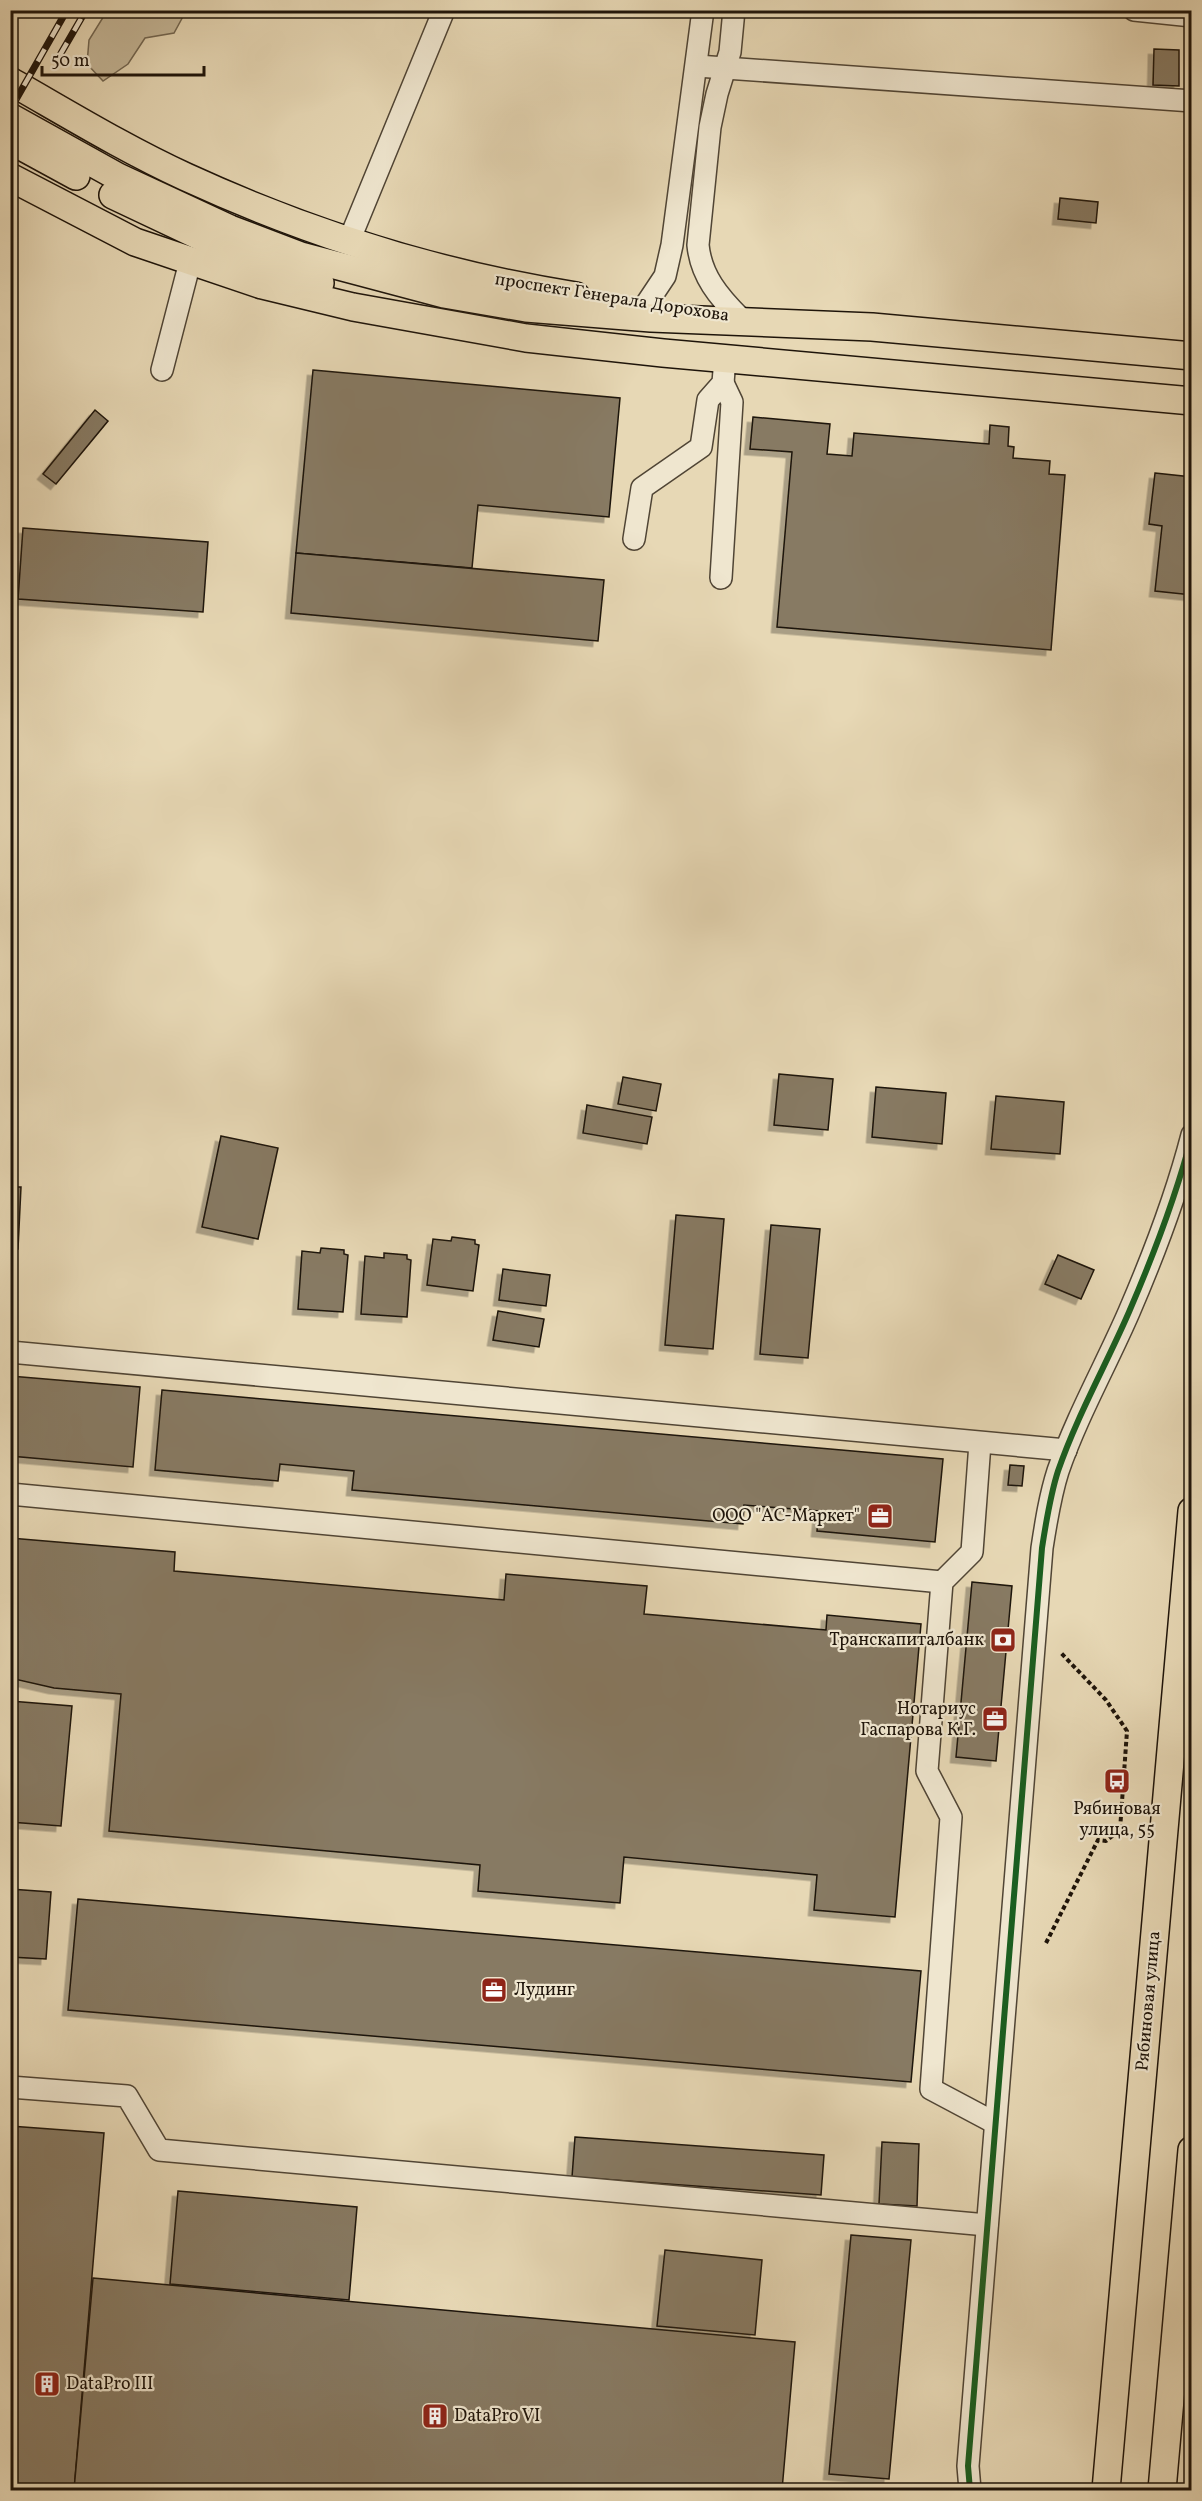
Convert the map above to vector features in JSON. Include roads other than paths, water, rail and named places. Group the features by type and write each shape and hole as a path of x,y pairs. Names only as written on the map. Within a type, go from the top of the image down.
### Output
{"main road":[{"name":"проспект Генерала Дорохова","path":"11,81 74,118 186,177 349,241 481,278 558,293 788,324"},
{"name":"проспект Генерала Дорохова","path":"10,117 69,151 171,203 301,256 444,294 526,308 651,318 872,327 1191,356"},
{"path":"10,140 118,198 223,247 292,274 438,322"},
{"path":"10,177 78,215 135,242 262,285 353,307 724,371 1191,401"},
{"name":"Рябиновая улица","path":"1106,2490 1191,1511"},
{"path":"1162,2490 1191,2150"}],"street":[{"path":"349,241 444,10"},
{"path":"645,306 664,276 672,245 703,10"},
{"path":"734,10 730,52 710,127 698,245 699,261 708,279 726,304 740,318"},
{"path":"1134,10 1191,16"},
{"path":"697,66 1191,101"},
{"path":"162,370 190,262"},
{"path":"634,539 642,488 701,447 708,400 724,371"},
{"path":"721,578 732,402 724,371"},
{"path":"970,2490 968,2466 1042,1548 1049,1506 1066,1450 1160,1239 1180,1179 1191,1136"},
{"path":"10,1353 1066,1450"},
{"path":"980,1443 972,1552 942,1582 927,1771 951,1817 931,2089 995,2123"},
{"path":"10,1494 942,1582"},
{"path":"10,2087 127,2096 159,2150 987,2225"}],"railway":[{"path":"10,110 67,10"},
{"path":"60,55 86,10"}],"place":[{"name":"ООО \"АС-Маркет\"","path":"880,1516"},
{"name":"Транскапиталбанк","path":"1003,1640"},
{"name":"Нотариус Гаспарова К.Г.","path":"995,1719"},
{"name":"Рябиновая улица, 55","path":"1117,1781"},
{"name":"Лудинг","path":"494,1990"},
{"name":"DataPro III","path":"47,2384"},
{"name":"DataPro VI","path":"435,2416"}]}
